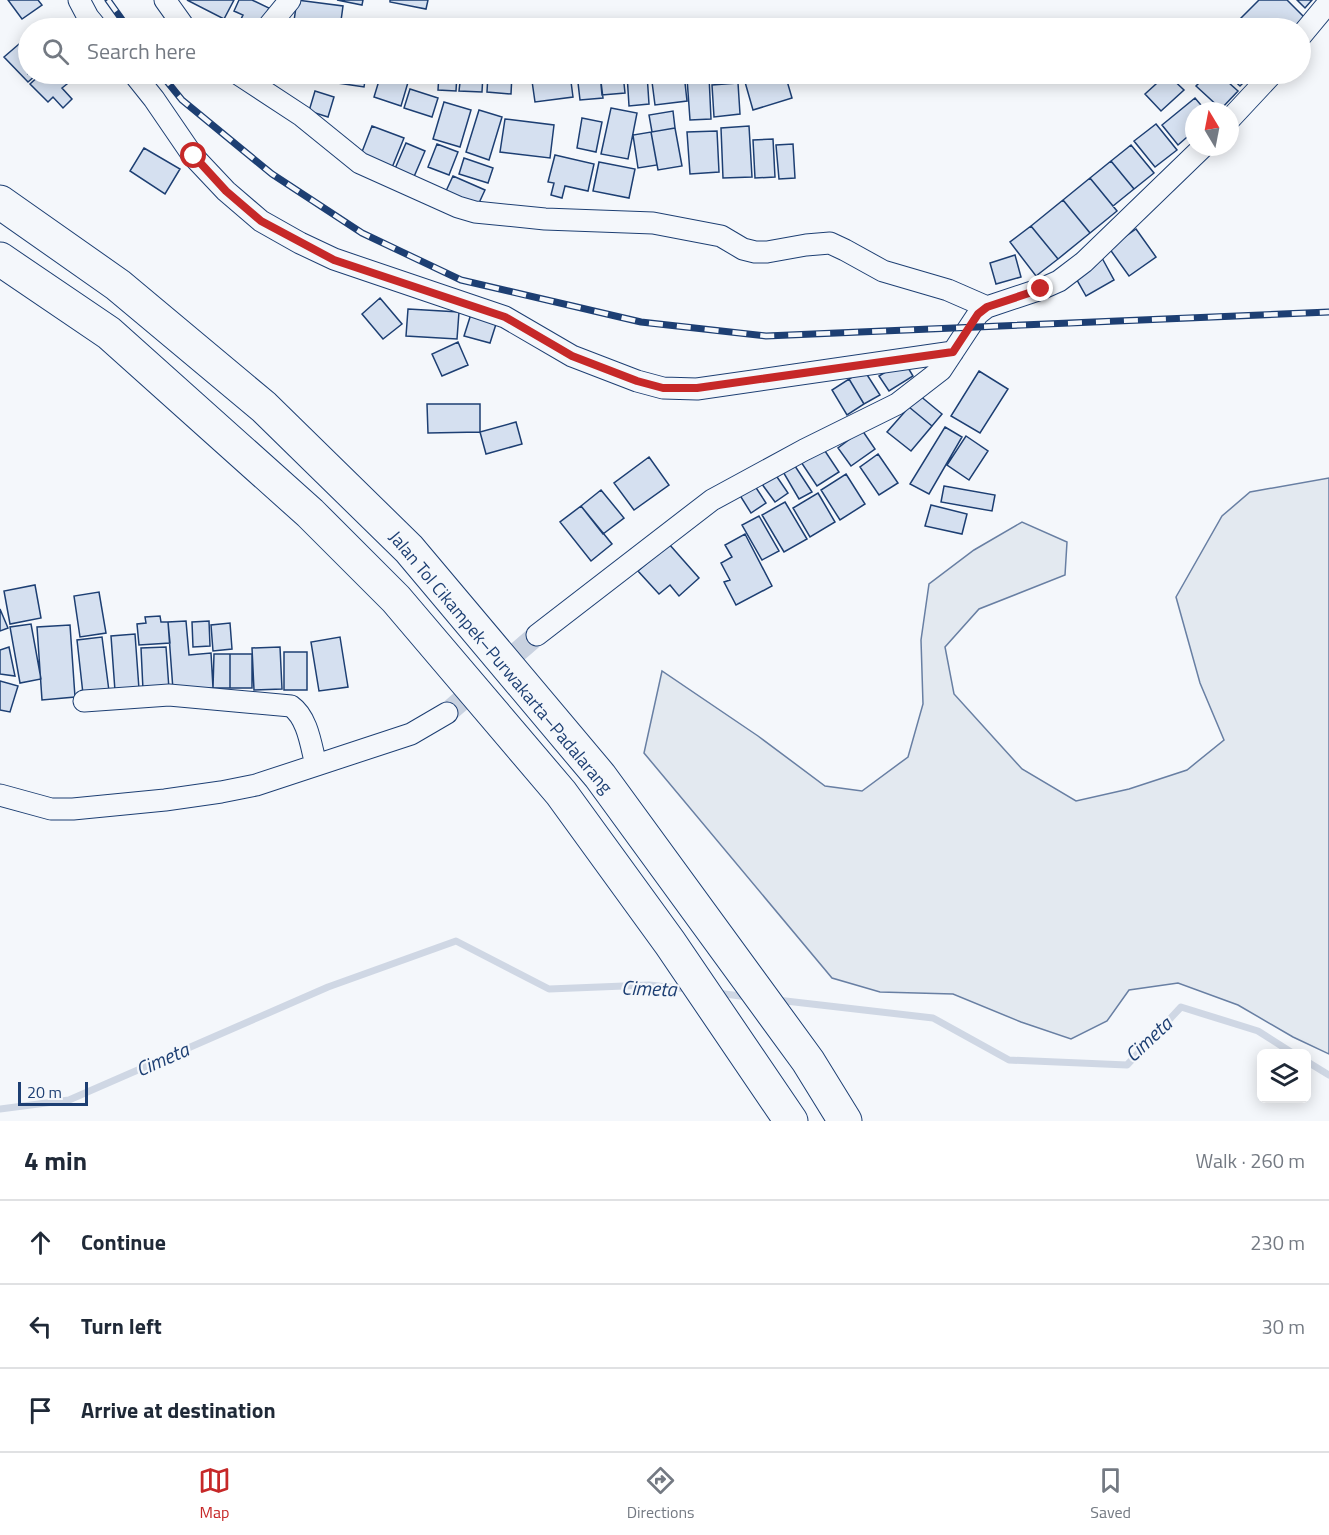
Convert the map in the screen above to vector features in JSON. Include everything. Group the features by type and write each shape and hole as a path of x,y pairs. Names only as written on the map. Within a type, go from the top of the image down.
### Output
{"highway":[{"name":"Jalan Tol Cikampek–Purwakarta–Padalarang","path":"0,202 118,285 264,408 409,549 600,776 808,1061 845,1121"},
{"path":"0,259 109,333 310,513 396,599 561,793 670,943 791,1121"}],"street":[{"path":"79,0 88,18"},
{"path":"165,0 178,18"},
{"path":"275,18 290,0"},
{"path":"1311,24 1329,2"},
{"path":"142,84 194,156 226,191 261,221 334,260 505,317 572,356 637,381 663,388 697,388 953,352"},
{"path":"253,84 302,116 360,163 458,207 475,212 545,219 654,223 721,236 743,249 755,252 830,243 883,271 948,290 987,307"},
{"path":"1239,109 1263,84"},
{"path":"537,635 712,500 804,450 897,404 940,370 978,314 987,307 1059,281 1084,262 1194,156"},
{"path":"84,701 169,695 291,706 300,715 307,731 316,765"},
{"path":"0,795 51,808 73,809 221,792 256,785 411,734 447,713"}],"shaded area":[{"path":"1329,478 1329,1054 1293,1037 1238,1005 1178,983 1129,990 1107,1021 1071,1039 1021,1022 953,994 880,992 832,978 644,753 662,671 758,736 825,786 862,791 908,757 923,704 921,640 929,584 974,550 1022,522 1067,542 1065,575 979,609 945,647 954,694 1022,769 1076,801 1129,789 1187,770 1224,740 1200,683 1176,597 1222,516 1250,492"}],"building":[{"path":"8,0 38,0 42,5 21,18"},
{"path":"187,0 234,0 225,18"},
{"path":"239,0 252,0 269,8 265,18 242,18 243,15 234,11"},
{"path":"297,0 343,6 341,18 294,18"},
{"path":"337,0 363,0 362,5"},
{"path":"390,0 428,0 426,9 390,2"},
{"path":"1259,0 1287,0 1304,17 1303,18 1241,18"},
{"path":"1297,0 1312,0 1305,8"},
{"path":"18,45 18,72 4,57"},
{"path":"30,84 67,84 62,88 72,99 63,108 53,97 48,102"},
{"path":"344,84 364,84 364,87"},
{"path":"378,84 408,84 401,106 374,97"},
{"path":"438,84 456,84 456,91 438,90"},
{"path":"460,84 482,84 482,92 459,91"},
{"path":"487,84 512,84 511,94 487,92"},
{"path":"532,84 571,84 573,97 535,102"},
{"path":"578,84 601,84 603,98 580,100"},
{"path":"601,84 624,84 625,93 602,95"},
{"path":"628,84 648,84 649,104 629,106"},
{"path":"652,84 685,84 687,101 655,105"},
{"path":"687,84 709,84 711,119 690,120"},
{"path":"738,84 740,114 714,117 712,85"},
{"path":"746,84 788,84 792,98 753,110"},
{"path":"1156,84 1178,84 1184,90 1161,111 1145,94"},
{"path":"1198,84 1230,84 1238,91 1228,102 1213,102 1196,86"},
{"path":"410,89 438,98 432,117 404,108"},
{"path":"315,91 334,97 328,117 309,111"},
{"path":"444,102 471,110 460,147 433,139"},
{"path":"1185,106 1185,139 1178,145 1162,125"},
{"path":"611,108 637,113 628,159 601,154"},
{"path":"479,110 502,117 489,160 466,152"},
{"path":"673,111 675,128 652,132 649,115"},
{"path":"582,118 602,122 596,152 577,148"},
{"path":"505,119 554,125 550,158 500,152"},
{"path":"1156,124 1177,150 1155,167 1134,141"},
{"path":"372,126 404,138 391,170 360,157"},
{"path":"749,126 752,177 723,178 721,128"},
{"path":"675,128 682,166 658,170 651,132"},
{"path":"717,131 719,172 690,174 687,132"},
{"path":"651,132 657,165 638,168 633,135"},
{"path":"773,139 775,177 755,178 753,140"},
{"path":"406,143 425,151 413,179 394,171"},
{"path":"437,144 458,152 449,175 428,167"},
{"path":"793,144 795,178 779,179 776,145"},
{"path":"1131,145 1154,173 1134,189 1111,161"},
{"path":"144,148 180,169 165,194 130,171"},
{"path":"555,155 594,164 588,191 565,186 562,198 551,195 554,183 548,182"},
{"path":"464,158 493,168 488,183 459,174"},
{"path":"1111,161 1134,189 1113,206 1090,178"},
{"path":"599,162 635,169 629,198 593,191"},
{"path":"453,176 485,190 478,205 446,191"},
{"path":"1090,178 1117,211 1090,233 1063,200"},
{"path":"1063,200 1090,233 1058,259 1031,226"},
{"path":"1031,226 1058,259 1036,276 1010,242"},
{"path":"1136,229 1156,257 1129,276 1109,248"},
{"path":"1015,255 1021,277 996,284 990,263"},
{"path":"1102,258 1114,280 1086,296 1073,273"},
{"path":"380,298 402,324 383,339 362,314"},
{"path":"408,309 459,312 457,339 406,336"},
{"path":"471,314 497,321 490,343 464,336"},
{"path":"458,342 468,365 442,376 432,354"},
{"path":"904,361 913,376 889,391 879,376"},
{"path":"864,370 880,395 864,404 849,379"},
{"path":"979,371 1008,389 980,433 951,416"},
{"path":"849,379 864,404 847,415 832,390"},
{"path":"919,395 942,414 932,426 909,407"},
{"path":"427,404 480,404 480,432 428,433"},
{"path":"909,407 932,426 911,451 887,432"},
{"path":"516,422 522,444 486,454 480,432"},
{"path":"945,427 962,437 929,494 910,484"},
{"path":"862,430 875,449 851,466 838,448"},
{"path":"966,436 988,451 969,480 947,465"},
{"path":"823,448 839,472 817,486 801,462"},
{"path":"878,454 898,483 879,495 860,467"},
{"path":"649,457 669,485 634,510 614,483"},
{"path":"793,463 812,492 799,499 782,470"},
{"path":"773,471 788,493 775,502 759,480"},
{"path":"846,474 865,504 840,520 821,490"},
{"path":"751,480 766,503 751,513 736,489"},
{"path":"944,486 995,495 992,511 941,502"},
{"path":"601,490 624,518 603,534 581,506"},
{"path":"818,493 835,522 810,537 793,508"},
{"path":"785,502 807,539 784,552 762,515"},
{"path":"931,505 967,514 962,534 925,526"},
{"path":"581,506 612,544 591,561 560,522"},
{"path":"759,516 779,551 762,560 742,525"},
{"path":"745,534 772,586 736,605 724,582 730,580 721,563 732,557 725,545"},
{"path":"669,544 699,578 679,596 670,585 659,594 638,571"},
{"path":"35,585 41,618 10,624 4,591"},
{"path":"99,592 106,633 80,637 74,596"},
{"path":"0,609 8,628 0,631"},
{"path":"160,616 161,622 168,622 170,643 139,645 137,624 146,623 145,617"},
{"path":"186,621 189,655 211,653 213,688 173,690 168,622"},
{"path":"209,621 210,646 193,647 192,622"},
{"path":"230,623 232,649 213,651 211,625"},
{"path":"31,624 41,679 20,683 10,627"},
{"path":"70,625 75,697 42,700 37,627"},
{"path":"135,634 139,689 115,691 111,636"},
{"path":"102,637 109,691 83,694 77,640"},
{"path":"340,637 348,687 319,691 311,642"},
{"path":"9,647 15,676 0,674 0,650"},
{"path":"166,647 169,689 143,690 141,648"},
{"path":"280,647 282,689 254,690 252,648"},
{"path":"284,652 307,652 307,690 284,690"},
{"path":"214,654 230,654 230,688 213,688"},
{"path":"230,654 252,654 252,688 230,688"},
{"path":"0,681 18,686 10,712 0,710"}],"waterway":[{"name":"Cimeta","path":"0,1109 69,1100 328,987 456,941 549,989 649,985 688,989"},
{"name":"Cimeta","path":"717,993 748,997"},
{"name":"Cimeta","path":"777,1000 933,1018 1009,1060 1127,1065 1181,1007 1258,1031 1286,1049"},
{"name":"Cimeta","path":"1311,1064 1329,1075"}],"tunnel":[{"path":"447,713 537,635"}],"railway":[{"path":"108,0 121,18"},
{"path":"169,84 182,100 272,174 362,233 461,280 641,322 766,336 1329,312"}],"route":[{"path":"194,156 226,191 261,221 334,260 505,317 572,356 637,381 663,388 697,388 953,352 978,314 987,307 1041,289"}]}
